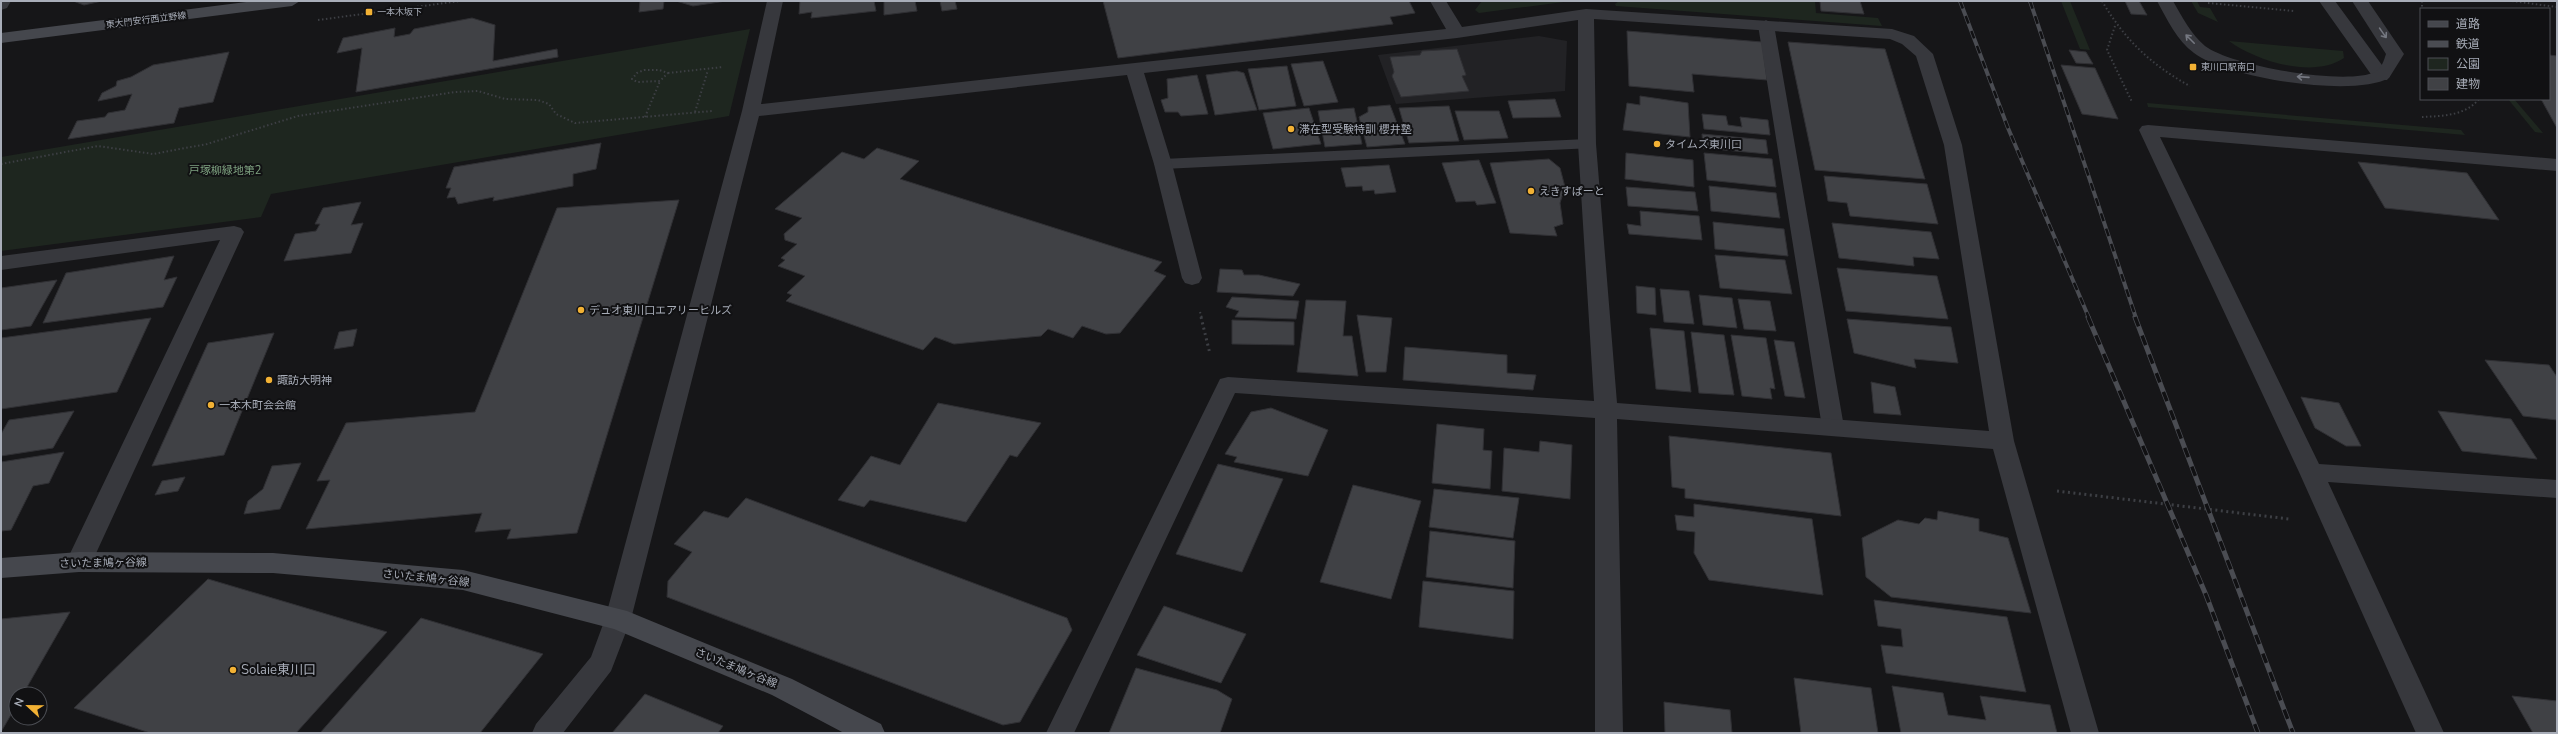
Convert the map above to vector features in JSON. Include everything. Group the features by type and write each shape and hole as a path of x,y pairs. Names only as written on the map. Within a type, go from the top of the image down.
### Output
{"main road":[{"name":"東大門安行西立野線","path":"1,38 292,1"},
{"name":"さいたま鳩ヶ谷線","path":"1,568 79,562 273,563 463,580 618,619 782,687 871,733"}],"street":[{"path":"1,5 3,1"},
{"path":"546,733 602,663 618,619 751,112 775,1"},
{"path":"1438,1 1457,33"},
{"path":"2165,1 2185,35 2201,50 2243,69 2285,76 2356,81 2381,76 2390,67 2395,54 2360,1"},
{"path":"2327,1 2381,76"},
{"path":"751,112 1457,33 1586,14 1892,34 1908,40 1924,54 1953,145 2002,441 2085,733"},
{"path":"1586,14 1587,144 1606,410 1609,733"},
{"path":"1134,69 1163,164 1192,278"},
{"path":"2430,733 2311,472 2148,130 2557,165"},
{"path":"1,263 234,232 79,562"},
{"path":"1060,733 1228,385 1606,410 2002,441"},
{"path":"2311,472 2557,489"}],"lane":[{"path":"1766,25 1833,427"},
{"path":"1163,164 1587,144"}],"path":[{"path":"2512,1 2557,7"},
{"path":"2204,3 2294,11"},
{"path":"2115,26 2107,50 2133,104"},
{"path":"660,81 637,82 632,79 637,73 644,70 659,70 668,73 708,70 725,67"},
{"path":"695,112 708,70"},
{"path":"645,117 660,81 668,73"},
{"path":"1,164 98,146 153,154 207,144 298,116 455,92 478,91 505,99 538,100 549,104 556,114 575,123 715,110"},
{"path":"1199,308 1212,359"},
{"path":"2054,491 2295,520"}],"shaded area":[{"path":"1539,36 1567,41 1565,91 1396,104 1378,55"}],"green space":[{"path":"1482,1 1571,1 1479,13 1475,10"},
{"path":"1619,1 1815,1 1816,13 1878,18 1882,26 1616,6 1615,4"},
{"path":"2061,1 2070,1 2090,50 2080,49"},
{"path":"2191,1 2197,1 2200,7 2210,8 2218,22 2198,13"},
{"name":"戸塚柳緑地第2","path":"750,29 729,116 271,194 261,217 1,251 1,157"},
{"path":"2229,41 2343,51 2344,58 2331,64 2317,67 2285,65 2254,55"},
{"path":"2509,100 2515,100 2543,133 2535,132"},
{"path":"2147,103 2461,130 2465,135 2148,107"}],"building":[{"path":"73,1 102,1 84,5"},
{"path":"640,1 664,1 663,9 639,12"},
{"path":"676,1 726,1 693,6"},
{"path":"800,1 874,1 876,11 811,18 812,12 799,14"},
{"path":"884,1 915,1 917,11 884,15"},
{"path":"940,1 955,1 957,9 942,11"},
{"path":"1103,1 1409,1 1415,13 1390,17 1393,24 1118,58"},
{"path":"1820,1 1860,1 1864,14 1821,11"},
{"path":"2125,1 2139,1 2147,15 2131,14"},
{"path":"472,18 495,25 493,61 557,49 558,57 356,92 362,48 337,53 343,38 395,28 394,37 410,34 414,29"},
{"path":"1627,31 1762,42 1767,80 1692,74 1694,92 1629,86"},
{"path":"1788,42 1885,49 1925,179 1815,170"},
{"path":"1457,49 1466,75 1462,76 1469,91 1401,97 1392,76 1394,72 1390,57 1420,55 1422,51"},
{"path":"2069,50 2086,52 2093,64 2076,63"},
{"path":"229,52 213,102 179,108 174,123 68,139 77,121 105,117 108,113 125,110 132,94 98,101 102,93 116,86 117,81 131,77 153,65"},
{"path":"2550,55 2557,56 2557,128 2542,100 2550,100"},
{"path":"1323,61 1338,102 1304,106 1291,64"},
{"path":"2061,65 2095,68 2118,119 2082,114"},
{"path":"1287,66 1296,106 1259,110 1248,69"},
{"path":"1237,71 1244,73 1257,110 1215,115 1206,75"},
{"path":"1197,75 1208,114 1181,116 1178,112 1165,112 1161,100 1168,98 1167,79"},
{"path":"1640,96 1688,103 1690,137 1623,130 1627,103 1640,105"},
{"path":"1555,99 1561,117 1513,118 1508,101"},
{"path":"1390,105 1405,144 1367,147 1359,117 1368,112 1368,107"},
{"path":"1449,106 1459,141 1409,143 1399,108"},
{"name":"滞在型受験特訓 櫻井塾","path":"1309,108 1321,144 1273,149 1263,113"},
{"path":"1354,108 1362,144 1325,147 1318,111"},
{"path":"1455,111 1499,111 1508,138 1464,140"},
{"path":"1702,114 1726,116 1728,125 1742,127 1740,117 1768,120 1770,135 1704,129"},
{"path":"1702,134 1766,140 1768,154 1703,148"},
{"path":"601,143 596,169 573,174 573,186 493,201 494,197 458,204 455,197 447,198 451,188 446,188 454,167"},
{"path":"877,148 919,161 900,179 1162,262 1154,271 1166,276 1120,333 1106,334 1082,326 1073,338 1048,329 1041,336 954,344 935,337 923,350 786,301 792,295 787,293 805,276 778,266 785,260 781,258 797,244 785,240 784,234 802,218 775,209 842,152 864,159"},
{"path":"1626,153 1693,160 1694,187 1625,179"},
{"path":"1704,153 1772,159 1776,187 1707,180"},
{"path":"1549,159 1560,168 1565,187 1560,203 1563,224 1554,227 1557,236 1510,233 1490,163"},
{"path":"1479,160 1496,203 1477,205 1475,201 1456,202 1442,163"},
{"path":"2358,162 2467,173 2499,220 2385,208"},
{"path":"1389,165 1396,192 1375,194 1374,190 1363,191 1362,186 1346,187 1341,168"},
{"path":"1824,176 1927,184 1938,224 1850,216 1847,203 1828,201"},
{"path":"1709,186 1776,193 1780,218 1711,211"},
{"path":"1626,187 1695,192 1698,211 1628,206"},
{"name":"デュオ東川口エアリーヒルズ","path":"679,200 577,533 507,539 511,529 475,532 482,513 306,529 330,480 317,481 346,423 475,412 557,208"},
{"path":"361,202 351,225 363,223 351,253 284,261 295,234 316,231 320,224 315,224 323,208"},
{"path":"1640,211 1699,216 1702,240 1629,234 1627,224 1641,226"},
{"path":"1713,222 1784,229 1788,256 1715,249"},
{"path":"1832,223 1931,232 1939,259 1913,257 1914,266 1839,258"},
{"path":"1715,255 1785,260 1792,294 1720,288"},
{"path":"174,256 164,280 177,277 163,307 43,323 66,273"},
{"path":"1837,268 1937,276 1948,319 1846,311"},
{"path":"1220,269 1242,270 1244,275 1259,275 1300,284 1293,296 1217,292"},
{"path":"57,280 31,326 1,330 1,288"},
{"path":"1636,286 1655,288 1656,315 1637,313"},
{"path":"1660,289 1689,291 1694,324 1664,322"},
{"path":"1699,295 1732,298 1737,328 1703,325"},
{"path":"1232,297 1299,301 1296,319 1235,317 1239,311 1226,307"},
{"path":"1738,299 1770,301 1776,331 1744,329"},
{"path":"1306,300 1346,301 1343,336 1352,336 1358,376 1297,372"},
{"path":"1357,315 1392,318 1386,372 1366,372"},
{"path":"151,318 117,392 1,409 1,338"},
{"path":"1847,319 1951,327 1958,363 1914,359 1916,368 1854,353"},
{"path":"1232,320 1294,322 1294,345 1232,344"},
{"path":"1650,328 1684,331 1691,392 1656,389"},
{"path":"357,329 353,346 334,349 339,332"},
{"path":"1691,332 1724,335 1734,395 1699,393"},
{"path":"274,333 224,455 152,466 208,343"},
{"path":"1731,335 1766,338 1775,389 1770,388 1772,399 1742,396"},
{"path":"1774,340 1794,342 1805,398 1785,396"},
{"path":"1405,347 1507,355 1507,373 1536,375 1533,390 1403,380"},
{"path":"2485,360 2549,365 2557,377 2557,420 2523,416"},
{"path":"1871,382 1895,387 1901,415 1874,413"},
{"path":"2301,397 2339,403 2361,446 2346,446 2315,428"},
{"path":"938,403 1041,423 1017,457 1010,455 966,522 870,500 864,507 838,500 871,456 900,465"},
{"path":"1271,408 1328,430 1308,476 1234,462 1237,457 1225,454 1251,412"},
{"path":"74,411 53,448 1,456 1,434 9,420"},
{"path":"2438,411 2511,419 2537,459 2462,451"},
{"path":"1437,424 1484,429 1483,450 1492,451 1490,489 1432,483"},
{"path":"1669,436 1831,453 1841,516 1685,498 1685,489 1672,487"},
{"path":"1540,441 1572,445 1570,499 1502,491 1504,448 1539,452"},
{"path":"64,452 49,483 33,486 11,530 1,531 1,462"},
{"path":"301,463 280,509 244,514 248,501 263,489 272,466"},
{"path":"1218,464 1283,479 1242,572 1176,554"},
{"path":"185,477 178,491 155,495 162,481"},
{"path":"1353,485 1421,501 1391,599 1320,582"},
{"path":"1434,489 1519,498 1513,538 1429,527"},
{"path":"746,498 1067,618 1072,630 1020,722 1003,725 667,597 668,581 692,552 674,544 704,511 728,518"},
{"path":"1694,504 1812,519 1823,595 1709,580 1694,553 1695,532 1677,530 1675,515 1694,517"},
{"path":"1938,511 1979,519 1979,531 2008,538 2031,613 1891,597 1866,577 1862,538 1898,520 1919,524 1925,518 1937,520"},
{"path":"1430,531 1515,541 1513,588 1426,577"},
{"name":"Solaie東川口","path":"208,579 387,632 296,733 150,733 74,708"},
{"path":"1423,581 1514,591 1513,639 1419,627"},
{"path":"1874,600 2007,617 2026,692 1886,673 1881,645 1903,647 1901,629 1878,626"},
{"path":"1164,606 1246,634 1221,683 1137,655"},
{"path":"70,612 28,686 8,686 8,720 1,732 1,619"},
{"path":"421,618 543,654 480,733 320,733"},
{"path":"1136,668 1217,690 1232,699 1220,733 1109,733"},
{"path":"1794,678 1871,688 1878,733 1801,733"},
{"path":"1892,686 1943,693 1948,715 1986,720 1980,696 2050,705 2057,733 1901,733"},
{"path":"645,694 723,726 718,733 612,733"},
{"path":"2512,696 2557,701 2557,733 2533,733"},
{"path":"1664,702 1730,710 1732,733 1665,733"}],"railway":[{"path":"1960,1 2008,128 2089,318"},
{"path":"2030,1 2136,318"},
{"path":"2088,317 2206,595 2258,733"},
{"path":"2135,317 2293,733"}],"place":[{"name":"一本木坂下","path":"369,12"},
{"name":"東川口駅南口","path":"2193,67"},
{"name":"滞在型受験特訓 櫻井塾","path":"1291,129"},
{"name":"タイムズ東川口","path":"1657,144"},
{"name":"えきすぱーと","path":"1531,191"},
{"name":"デュオ東川口エアリーヒルズ","path":"581,310"},
{"name":"諏訪大明神","path":"269,380"},
{"name":"一本木町会会館","path":"211,405"},
{"name":"Solaie東川口","path":"233,670"}]}
